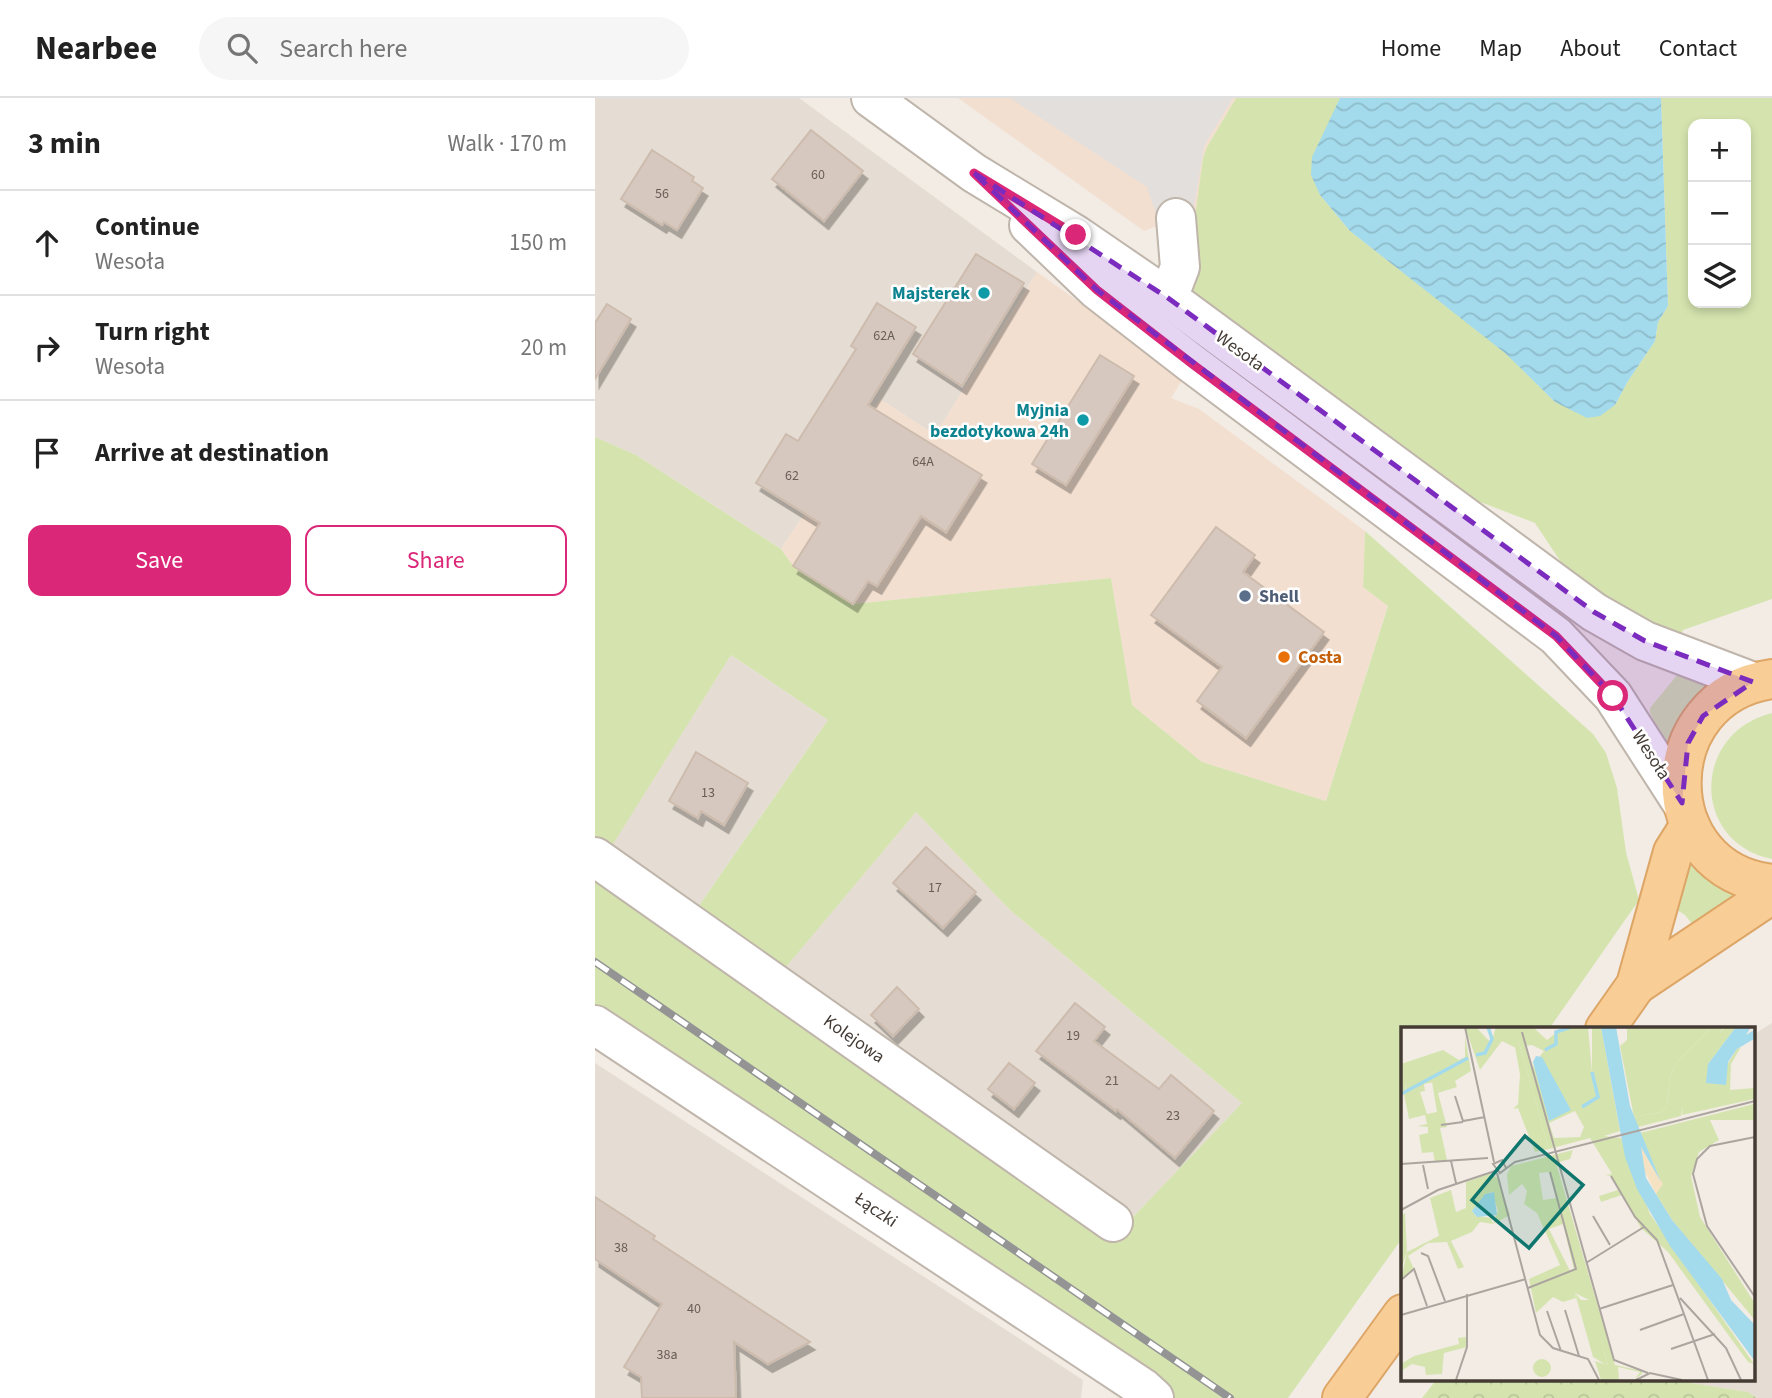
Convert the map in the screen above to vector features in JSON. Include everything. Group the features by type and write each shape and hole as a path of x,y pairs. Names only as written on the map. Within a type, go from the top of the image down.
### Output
{"main road":[{"path":"1763,680 1726,695 1703,716 1688,743 1681,772 1686,814 1702,845 1719,862 1739,875 1772,884"},
{"path":"1606,1027 1636,985 1686,814"},
{"path":"1636,985 1772,894"},
{"path":"1342,1398 1401,1317"}],"street":[{"name":"Wesoła","path":"871,98 974,173 1076,235 1168,298 1594,612 1645,641 1763,680"},
{"name":"Wesoła","path":"974,173 1097,290 1556,636 1613,696 1686,814"},
{"path":"1168,298 1180,267 1175,218"},
{"name":"Kolejowa","path":"595,857 1113,1222"},
{"name":"Łączki","path":"595,1025 1132,1380 1154,1398"}],"highlighted area":[{"path":"974,173 1168,298 1594,612 1645,641 1753,682 1703,716 1688,743 1682,803 1613,696 1556,636 1097,290"}],"shaded area":[{"path":"595,98 799,98 1037,272 935,435 880,399 781,549 636,455 595,437"},
{"path":"958,98 1236,98 1203,158 1197,210 1144,231"},
{"path":"1010,98 1233,98 1204,146 1194,207 1158,219 1147,187"},
{"path":"1037,272 1184,377 1171,398 1199,409 1365,531 1363,587 1388,605 1326,801 1202,762 1132,705 1111,578 853,604 793,566 781,549 880,399 935,435"},
{"path":"731,655 828,720 696,910 609,849"},
{"path":"916,812 1010,910 1242,1103 1134,1216 784,968"},
{"path":"1772,1023 1772,1398 1757,1398 1748,1392 1672,1380 1755,1380 1755,1034"},
{"path":"595,1063 1083,1380 1081,1398 595,1398"}],"green space":[{"path":"1236,98 1340,98 1336,107 1320,195 1350,231 1506,353 1555,402 1615,405 1655,341 1658,322 1668,306 1661,98 1772,98 1772,599 1683,630 1673,651 1594,612 1535,523 1410,475 1168,298 1196,210 1203,158"},
{"path":"595,437 636,455 781,549 793,566 853,604 1111,578 1132,705 1202,762 1326,801 1388,606 1363,587 1365,531 1593,734 1606,753 1617,788 1626,852 1639,900 1550,1027 1401,1027 1401,1240 1288,1398 1154,1398 595,1025","holes":["731,655 828,720 696,910 610,849","916,812 1010,910 1242,1103 1134,1216 785,968"]},
{"path":"1678,674 1688,679 1719,683 1670,754 1650,708"},
{"path":"1772,713 1772,859 1745,849 1726,832 1715,811 1711,788 1715,764 1726,742 1745,724"},
{"path":"1683,851 1733,892 1743,897 1693,925 1685,915 1674,908"},
{"path":"1436,1380 1672,1380 1748,1392 1757,1398 1422,1398"}],"water":[{"path":"1340,98 1661,98 1668,306 1658,322 1655,341 1615,405 1600,416 1587,418 1555,402 1505,353 1350,231 1320,195 1311,175 1312,157"}],"building":[{"path":"811,130 863,171 824,221 772,179"},
{"path":"652,150 694,177 692,181 703,188 677,230 664,222 662,225 621,199"},
{"path":"976,254 1024,283 962,386 913,354"},
{"path":"877,303 916,327 868,405 982,475 946,532 921,516 877,586 868,581 853,604 793,566 820,523 756,483 786,434 798,441 856,349 851,346"},
{"path":"607,304 631,319 595,379 595,323"},
{"name":"Myjnia bezdotykowa 24h","path":"1100,355 1134,376 1066,485 1032,464"},
{"path":"1216,527 1255,555 1243,572 1324,632 1246,738 1197,701 1222,667 1151,615"},
{"path":"696,752 748,783 724,825 701,811 698,818 669,801"},
{"path":"926,847 976,892 943,928 893,883"},
{"path":"897,987 919,1009 893,1036 871,1015"},
{"path":"1075,1003 1105,1027 1094,1041 1159,1089 1171,1075 1214,1111 1175,1158 1117,1109 1116,1111 1036,1051"},
{"path":"1009,1063 1035,1083 1014,1109 988,1089"},
{"path":"595,1197 655,1236 653,1239 810,1342 768,1364 734,1342 736,1398 642,1398 641,1377 624,1367 662,1304 595,1259"}],"railway":[{"path":"595,962 1230,1398"}],"place":[{"name":"Majsterek","path":"984,293"},
{"name":"Myjnia bezdotykowa 24h","path":"1083,420"},
{"name":"Shell","path":"1245,596"},
{"name":"Costa","path":"1284,657"}],"route":[{"path":"1076,235 974,173 1097,290 1556,636 1613,696"}]}
